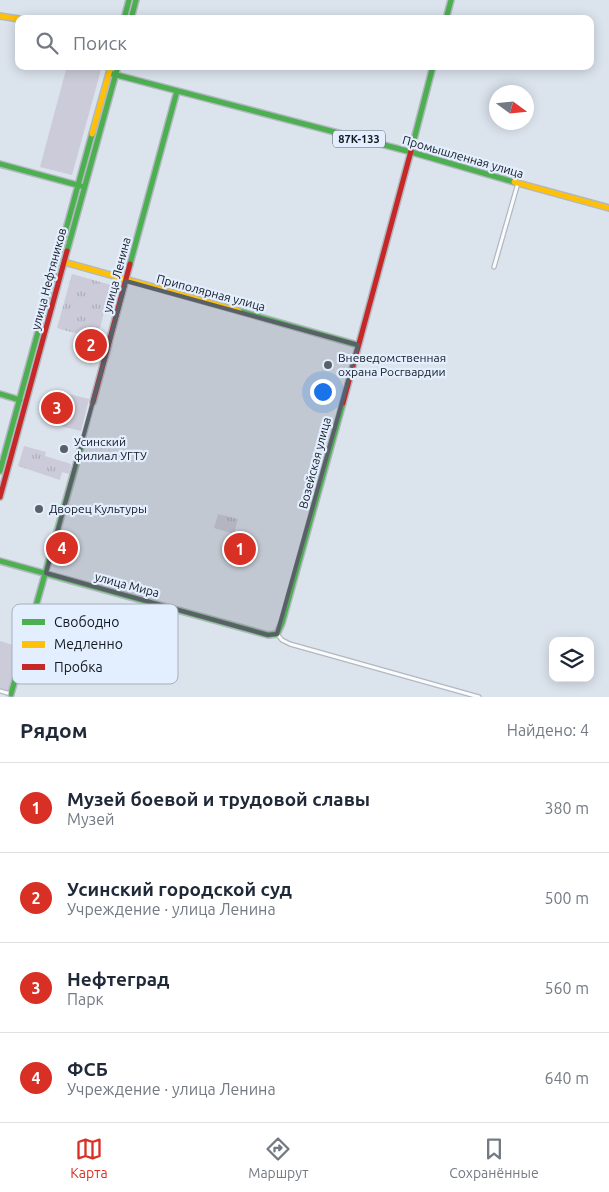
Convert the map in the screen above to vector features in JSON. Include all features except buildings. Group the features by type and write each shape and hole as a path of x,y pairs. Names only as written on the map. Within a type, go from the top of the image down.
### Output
{"main road":[{"path":"125,15 129,0"},
{"path":"132,15 136,0"},
{"path":"447,15 451,0"},
{"path":"0,16 15,19"},
{"name":"улица Нефтяников","path":"0,497 61,262 78,185 110,70"},
{"name":"улица Нефтяников","path":"0,471 85,187 117,70"},
{"name":"Возейская улица","path":"277,634 282,623 432,70"},
{"name":"Промышленная улица","path":"109,73 411,152 609,208"},
{"name":"улица Ленина","path":"92,402 177,91"},
{"path":"0,164 85,187"},
{"name":"Приполярная улица","path":"61,262 358,344"},
{"path":"0,394 26,401"},
{"name":"улица Ленина","path":"37,604 82,440"},
{"name":"улица Мира","path":"0,560 157,604"},
{"name":"улица Мира","path":"178,610 268,635 277,634"},
{"name":"улица Ленина","path":"11,694 14,684"}],"street":[{"path":"494,266 518,183"},
{"name":"улица Ленина","path":"82,440 92,402"},
{"path":"277,634 282,640 290,644 479,697"},
{"path":"0,692 11,694"}],"highlighted area":[{"path":"126,281 358,345 277,634 268,635 46,573"}],"green space":[{"path":"66,70 101,70 72,175 40,167"},
{"path":"72,274 111,285 100,328 78,333 57,328"},
{"path":"52,390 89,399 81,431 44,422"},
{"path":"24,446 46,452 45,456 71,464 69,474 62,472 60,480 18,466"},
{"path":"218,514 238,519 234,534 214,528"},
{"path":"0,641 12,645 12,683 10,689 7,691 0,689"}],"traffic: fast":[{"path":"125,15 129,0"},
{"path":"132,15 136,0"},
{"path":"447,15 451,0"},
{"path":"67,251 117,70"},
{"path":"411,151 432,70"},
{"path":"109,73 411,152 514,182"},
{"path":"130,264 177,91"},
{"path":"0,471 92,134"},
{"path":"0,164 81,186"},
{"path":"239,311 358,345"},
{"path":"0,394 20,400"},
{"path":"178,610 268,635 277,634 282,623 343,403"},
{"path":"37,604 83,440"},
{"path":"0,561 156,604"},
{"path":"11,694 14,684"}],"traffic: slow":[{"path":"0,16 15,18"},
{"path":"92,134 110,70"},
{"path":"514,182 609,208"},
{"path":"64,262 239,311"}],"traffic: jam":[{"path":"343,403 411,151"},
{"path":"0,497 67,251"},
{"path":"93,402 130,264"}],"place":[{"name":"Усинский городской суд","path":"91,345"},
{"name":"Вневедомственная охрана Росгвардии","path":"328,365"},
{"name":"Нефтеград","path":"57,408"},
{"name":"Усинский филиал УГТУ","path":"64,449"},
{"name":"Дворец Культуры","path":"39,509"},
{"name":"ФСБ","path":"62,548"},
{"name":"Музей боевой и трудовой славы","path":"240,549"}]}
